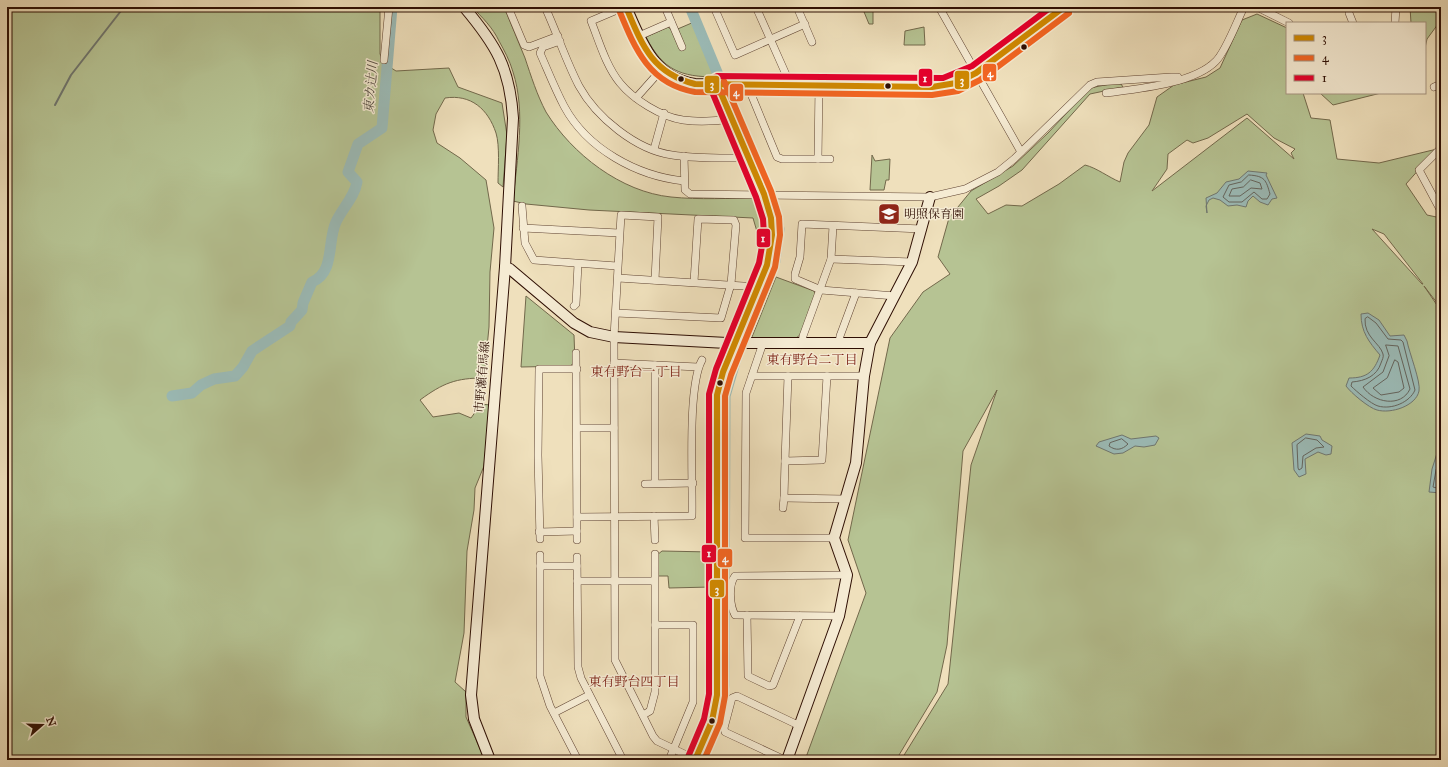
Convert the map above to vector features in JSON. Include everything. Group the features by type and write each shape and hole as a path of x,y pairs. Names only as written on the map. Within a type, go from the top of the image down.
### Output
{"street":[{"path":"384,60 389,7"},
{"name":"市野瀬有馬線","path":"464,7 488,35 497,49 512,96 513,129 504,267 471,695 474,720 490,760"},
{"path":"508,7 524,45 529,47 559,38"},
{"path":"546,7 579,85 588,101 618,130 642,145 671,155 714,159 748,158"},
{"path":"732,119 682,120 664,113 636,98 619,82 612,71 591,21 625,7 649,57 661,70 686,82 717,84 938,87 956,83 976,73 1064,7"},
{"path":"665,7 682,47"},
{"path":"714,7 735,55 805,24"},
{"path":"756,7 788,79 788,85"},
{"path":"797,7 812,42"},
{"path":"939,7 1021,152"},
{"path":"1106,93 1166,84 1197,74 1216,61 1244,7"},
{"path":"1257,7 1288,22"},
{"path":"1349,7 1349,13 1353,22"},
{"path":"1395,22 1396,7"},
{"path":"639,36 671,22"},
{"path":"559,38 543,47 540,53 564,107 578,128 601,148 623,163 650,173 684,182"},
{"path":"636,98 661,70"},
{"path":"684,156 685,190 690,194 930,197 964,189 998,172 1021,152 1090,85 1097,82 1171,77 1178,77 1179,80"},
{"path":"655,280 658,217 621,216 614,337 615,660 657,741 696,760 712,721 717,695 717,406 721,379 759,287 769,258 772,235 771,218 764,194 717,84"},
{"path":"749,84 751,94 777,157 782,159 830,159"},
{"path":"818,159 819,85"},
{"path":"654,149 664,113"},
{"path":"1441,148 1419,170 1441,211"},
{"path":"798,724 737,696 732,698 724,728 725,732 786,760 839,616 847,575 834,538 856,463 864,376 870,343 912,262 930,197"},
{"path":"522,206 525,243 534,260 617,266"},
{"path":"616,313 721,318 731,284 736,225 734,220 698,219 694,282"},
{"path":"895,296 821,290 795,279 800,257 802,224 922,229"},
{"path":"802,343 803,336 831,259 833,226"},
{"path":"523,228 619,233"},
{"path":"831,259 912,262"},
{"path":"574,306 576,304 578,264"},
{"path":"504,267 511,270 574,323 590,332 614,337 735,343 870,343"},
{"path":"618,278 731,284 759,287"},
{"path":"840,343 840,336 856,293"},
{"path":"763,343 746,393 745,538 834,538"},
{"path":"576,353 577,540"},
{"path":"577,517 692,516 694,396 698,367 702,360"},
{"path":"614,363 698,367"},
{"path":"655,365 655,483"},
{"path":"577,368 539,369 540,535 577,531"},
{"path":"752,376 864,376"},
{"path":"783,508 788,376"},
{"path":"785,461 822,460 827,376"},
{"path":"577,428 614,428"},
{"path":"645,484 693,483"},
{"path":"784,498 845,499"},
{"path":"654,516 655,540"},
{"path":"643,716 650,711 655,692 655,554"},
{"path":"540,555 540,676 542,686 554,713 578,760"},
{"path":"577,557 578,667 581,678 589,695 623,760"},
{"path":"540,566 577,566"},
{"path":"839,616 735,615 732,610 731,580 735,576 847,575"},
{"path":"577,581 654,581"},
{"path":"747,615 748,676 769,686 773,685 800,616"},
{"path":"655,625 693,625 693,702 669,760"},
{"path":"554,713 589,695"}],"green space":[{"path":"7,7 380,7 380,54 385,64 396,71 449,68 458,87 502,103 507,135 503,187 498,183 498,151 496,133 493,124 483,110 470,101 463,98 454,97 445,98 436,114 433,130 437,143 460,158 486,180 494,228 490,272 489,327 484,378 458,380 436,389 420,400 433,417 459,413 471,418 481,404 490,405 484,466 475,488 474,510 467,551 464,633 455,682 466,692 466,717 485,760 7,760"},
{"path":"472,7 504,7 546,112 569,142 584,156 616,179 634,188 652,194 671,197 715,199 759,198 758,204 763,220 763,228 759,259 758,235 753,218 589,210 526,204 513,201 520,119 517,87 510,64 497,36"},
{"path":"862,7 873,7 873,24 869,24"},
{"path":"1410,7 1441,7 1441,20 1427,39 1426,44 1426,22 1411,22"},
{"path":"1257,14 1286,28 1286,94 1303,94 1311,118 1330,120 1337,159 1379,163 1437,149 1406,184 1427,215 1441,218 1441,308 1424,286 1441,311 1441,760 901,760 948,684 971,465 997,390 963,451 947,645 937,692 896,760 805,760 866,593 848,540 890,338 923,292 950,274 938,257 949,218 971,191 1013,166 1048,133 1090,88 1115,83 1121,84 1123,87 1090,94 1022,170 999,186 976,199 988,214 1006,205 1022,206 1059,184 1085,165 1094,168 1120,182 1124,162 1128,153 1149,125 1157,97 1174,85 1206,77 1220,68 1242,20","holes":["1247,114 1274,138 1295,149 1291,153 1294,159 1247,118 1152,191 1167,169 1168,154 1187,140 1193,143 1208,138","1372,229 1384,234 1423,284"]},
{"path":"694,22 717,77 693,75 674,69 659,57 646,37 668,27 673,31"},
{"path":"924,27 925,45 904,45 905,31"},
{"path":"1321,94 1377,94 1333,105"},
{"path":"872,155 875,161 890,159 889,180 886,180 884,190 870,190"},
{"path":"776,277 814,291 816,295 801,334 795,339 753,338 752,337"},
{"path":"526,296 574,335 575,362 570,366 521,367"},
{"path":"662,551 711,552 711,587 669,588 668,576 657,576 657,555"}],"water":[{"path":"1248,171 1267,173 1266,175 1277,198 1272,199 1268,205 1260,202 1253,196 1248,201 1246,207 1237,205 1228,206 1220,200 1213,198 1209,200 1206,205 1206,198 1217,193 1226,182 1239,179"},
{"path":"1368,313 1379,320 1390,336 1404,335 1407,341 1418,381 1419,391 1413,401 1396,410 1383,411 1374,409 1360,400 1346,386 1349,378 1361,377 1369,373 1375,366 1380,355 1369,341 1362,326 1361,314"},
{"path":"1306,434 1320,436 1322,440 1332,446 1331,454 1326,455 1318,452 1305,459 1306,474 1299,477 1294,470 1292,443"},
{"path":"1122,435 1131,439 1156,436 1159,438 1155,445 1144,447 1135,446 1123,453 1114,454 1096,446 1099,442"},
{"path":"1441,449 1441,493 1429,492 1432,469 1438,450"}],"waterway":[{"path":"55,105 71,75 124,7"},
{"name":"東カ辻川","path":"172,396 192,393 201,385 214,379 235,376 243,367 252,351 290,326 291,322 302,310 303,303 312,282 319,278 324,272 336,222 356,187 357,182 348,172 358,144 382,128 392,7"},
{"path":"690,7 719,77"},
{"path":"701,760 719,721 724,685 725,396 735,362 775,261 779,229 772,201"}],"transit line":[{"name":"3","path":"626,7 637,34 650,56 658,65 668,73 695,84 932,87 956,83 976,73 1064,7"},
{"name":"1","path":"688,757 704,719 709,694 709,394 716,369 759,263 764,235 763,219 756,197 710,87 710,80 717,76 943,78 972,66 1051,7"},
{"name":"4","path":"619,10 631,38 646,63 655,73 679,88 695,92 932,95 958,91 980,80 1069,13"},
{"name":"4","path":"704,760 720,723 725,696 725,396 731,375 775,267 780,235 779,217 771,191 724,81"},
{"name":"3","path":"695,760 712,721 717,695 717,395 723,372 767,265 772,235 771,218 764,194 717,84"}],"place":[{"name":"明照保育園","path":"889,214"}],"district":[{"name":"東有野台二丁目","path":"812,360"},
{"name":"東有野台一丁目","path":"636,372"},
{"name":"東有野台四丁目","path":"634,682"}]}
